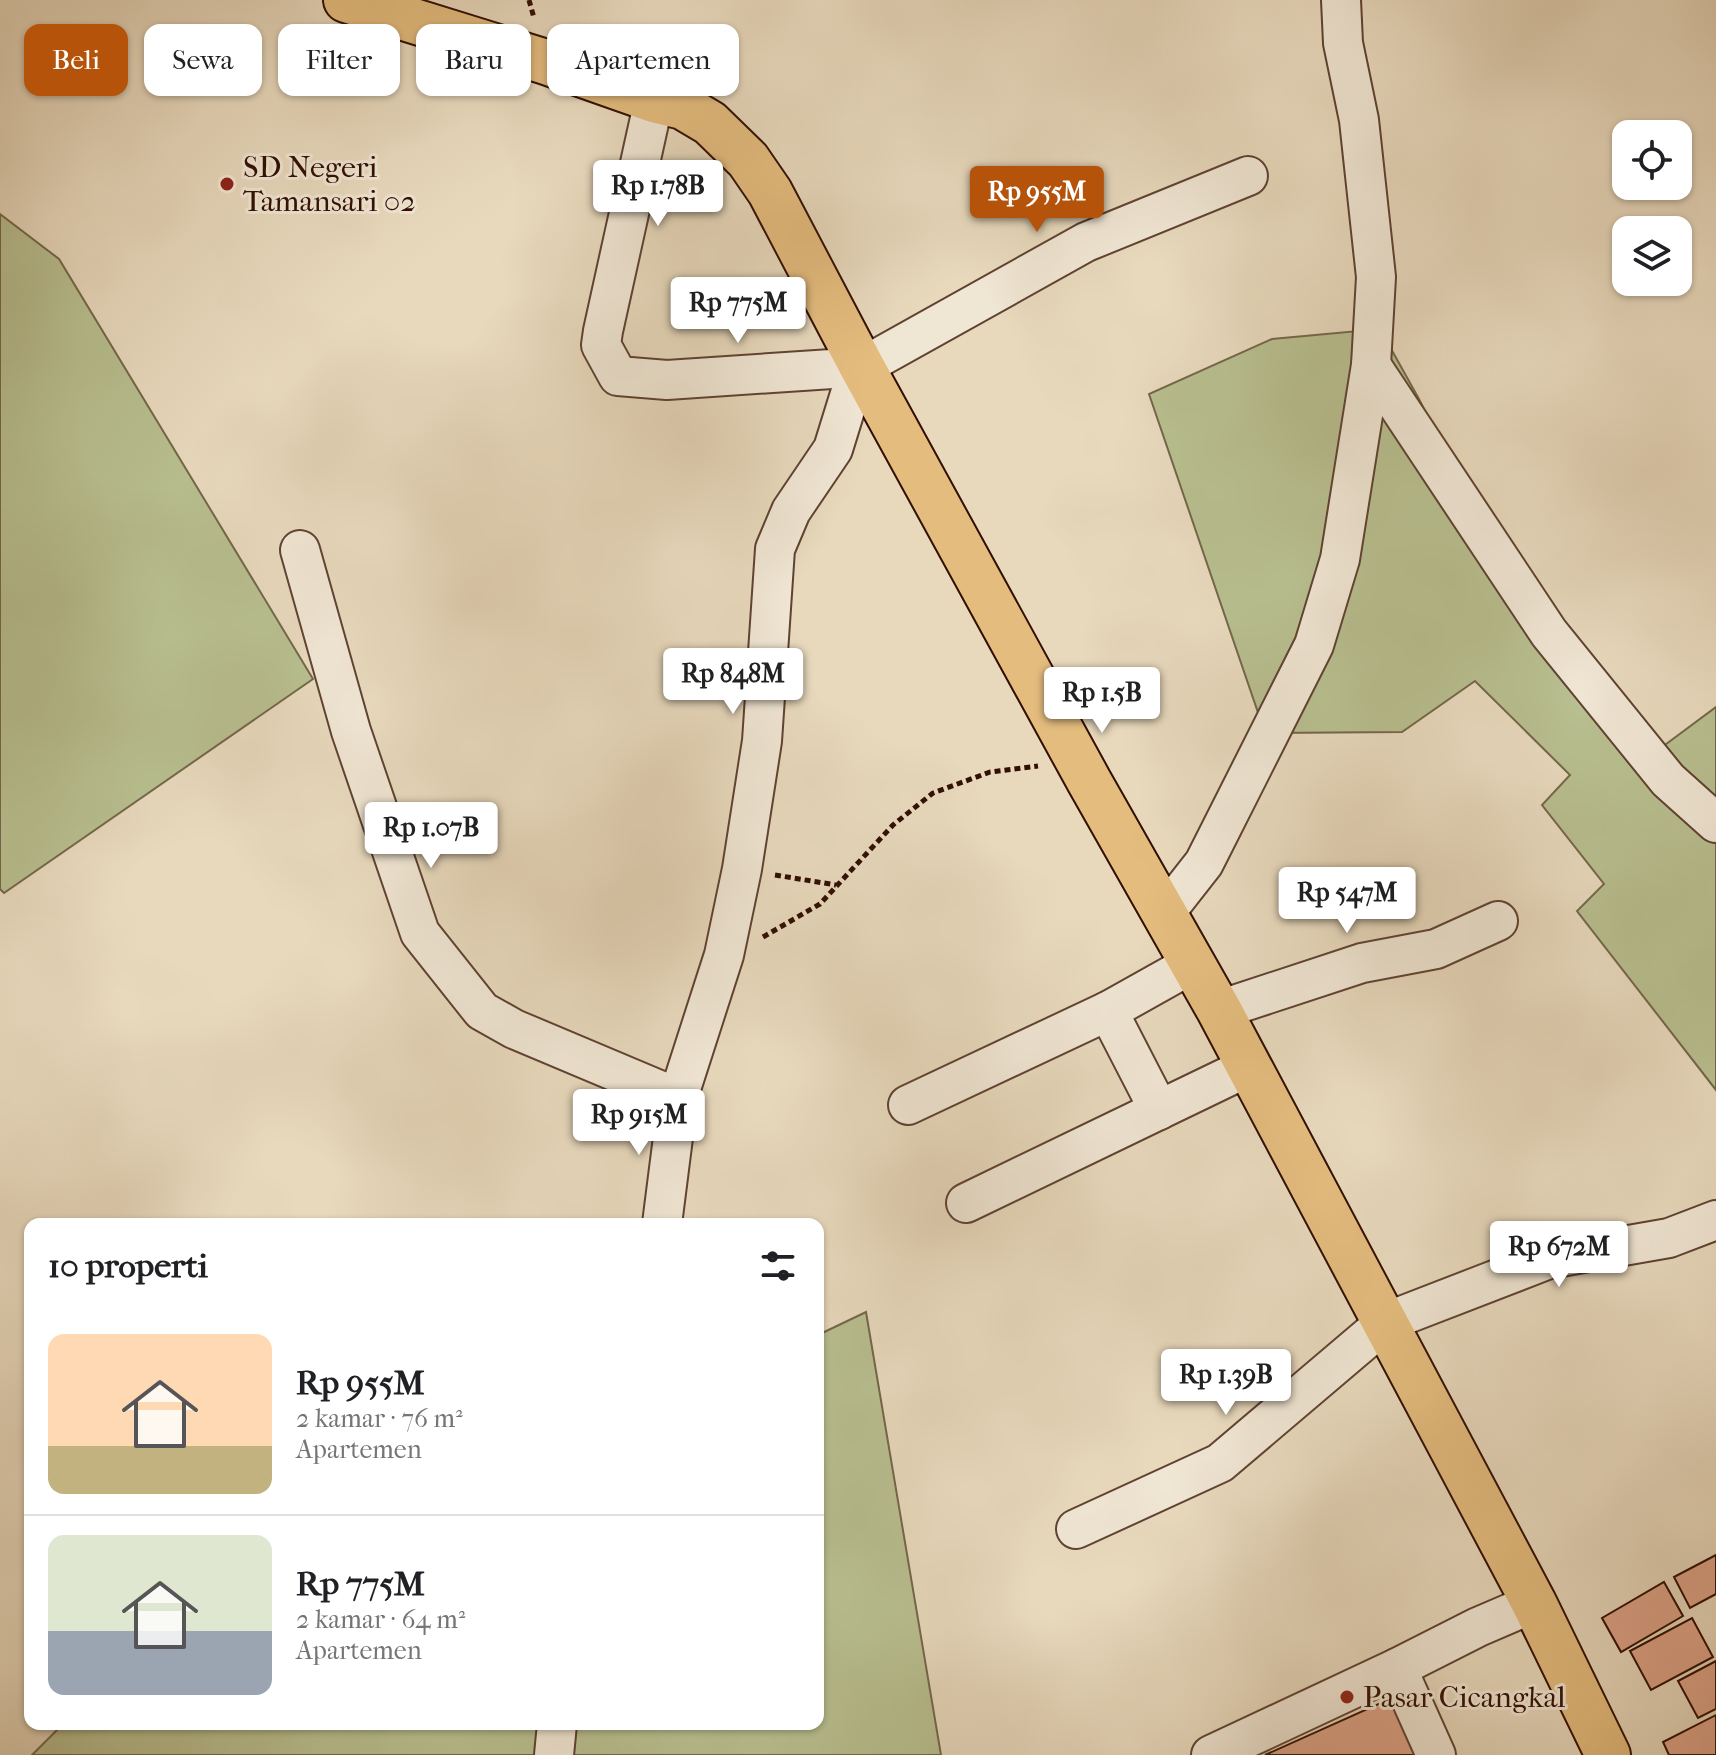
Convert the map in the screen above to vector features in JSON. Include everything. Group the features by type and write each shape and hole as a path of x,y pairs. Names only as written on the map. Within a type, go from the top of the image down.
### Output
{"main road":[{"path":"346,0 683,107 710,123 748,160 770,192 862,367 1089,781 1219,1010 1534,1603 1608,1755"}],"street":[{"path":"1164,914 1204,863 1314,645 1340,559 1371,365 1376,277 1359,120 1343,43 1341,0"},
{"path":"654,100 601,345 618,376 667,380 862,367 1086,242 1248,176"},
{"path":"1371,365 1549,633 1668,780 1716,823"},
{"path":"663,1218 678,1098 724,955 742,869 762,741 775,549 791,511 833,449 862,367"},
{"path":"300,550 351,731 420,933 482,1011 514,1029 678,1098"},
{"path":"1219,1010 1362,963 1436,949 1498,921"},
{"path":"908,1105 1108,1011 1192,964"},
{"path":"1108,1011 1159,1110"},
{"path":"966,1203 1248,1067"},
{"path":"1076,1529 1220,1463 1386,1322 1549,1259 1669,1238 1716,1220"},
{"path":"1211,1755 1534,1603"},
{"path":"1397,1668 1436,1755"},
{"path":"554,1755 556,1730"}],"path":[{"path":"724,955 779,929 820,904 893,825 933,793 990,772 1047,765 1089,781"},
{"path":"742,869 837,886"}],"green space":[{"path":"0,214 59,259 313,679 4,893 0,889"},
{"path":"1380,329 1419,399 1540,641 1646,759 1716,707 1716,1090 1577,911 1604,884 1542,805 1570,775 1475,681 1402,732 1265,733 1149,394 1272,339"},
{"path":"866,1312 941,1755 32,1755 57,1730 824,1730 824,1332"}],"building":[{"path":"1716,1555 1716,1594 1690,1608 1674,1577"},
{"path":"1664,1582 1683,1616 1621,1652 1602,1618"},
{"path":"1692,1618 1713,1657 1651,1690 1630,1651"},
{"path":"1716,1661 1716,1709 1698,1718 1678,1681"},
{"path":"1394,1697 1420,1755 1265,1755"},
{"path":"1716,1715 1716,1755 1669,1755 1663,1742"}],"place":[{"name":"SD Negeri Tamansari 02","path":"227,184"},
{"name":"Pasar Cicangkal","path":"1347,1697"}]}
